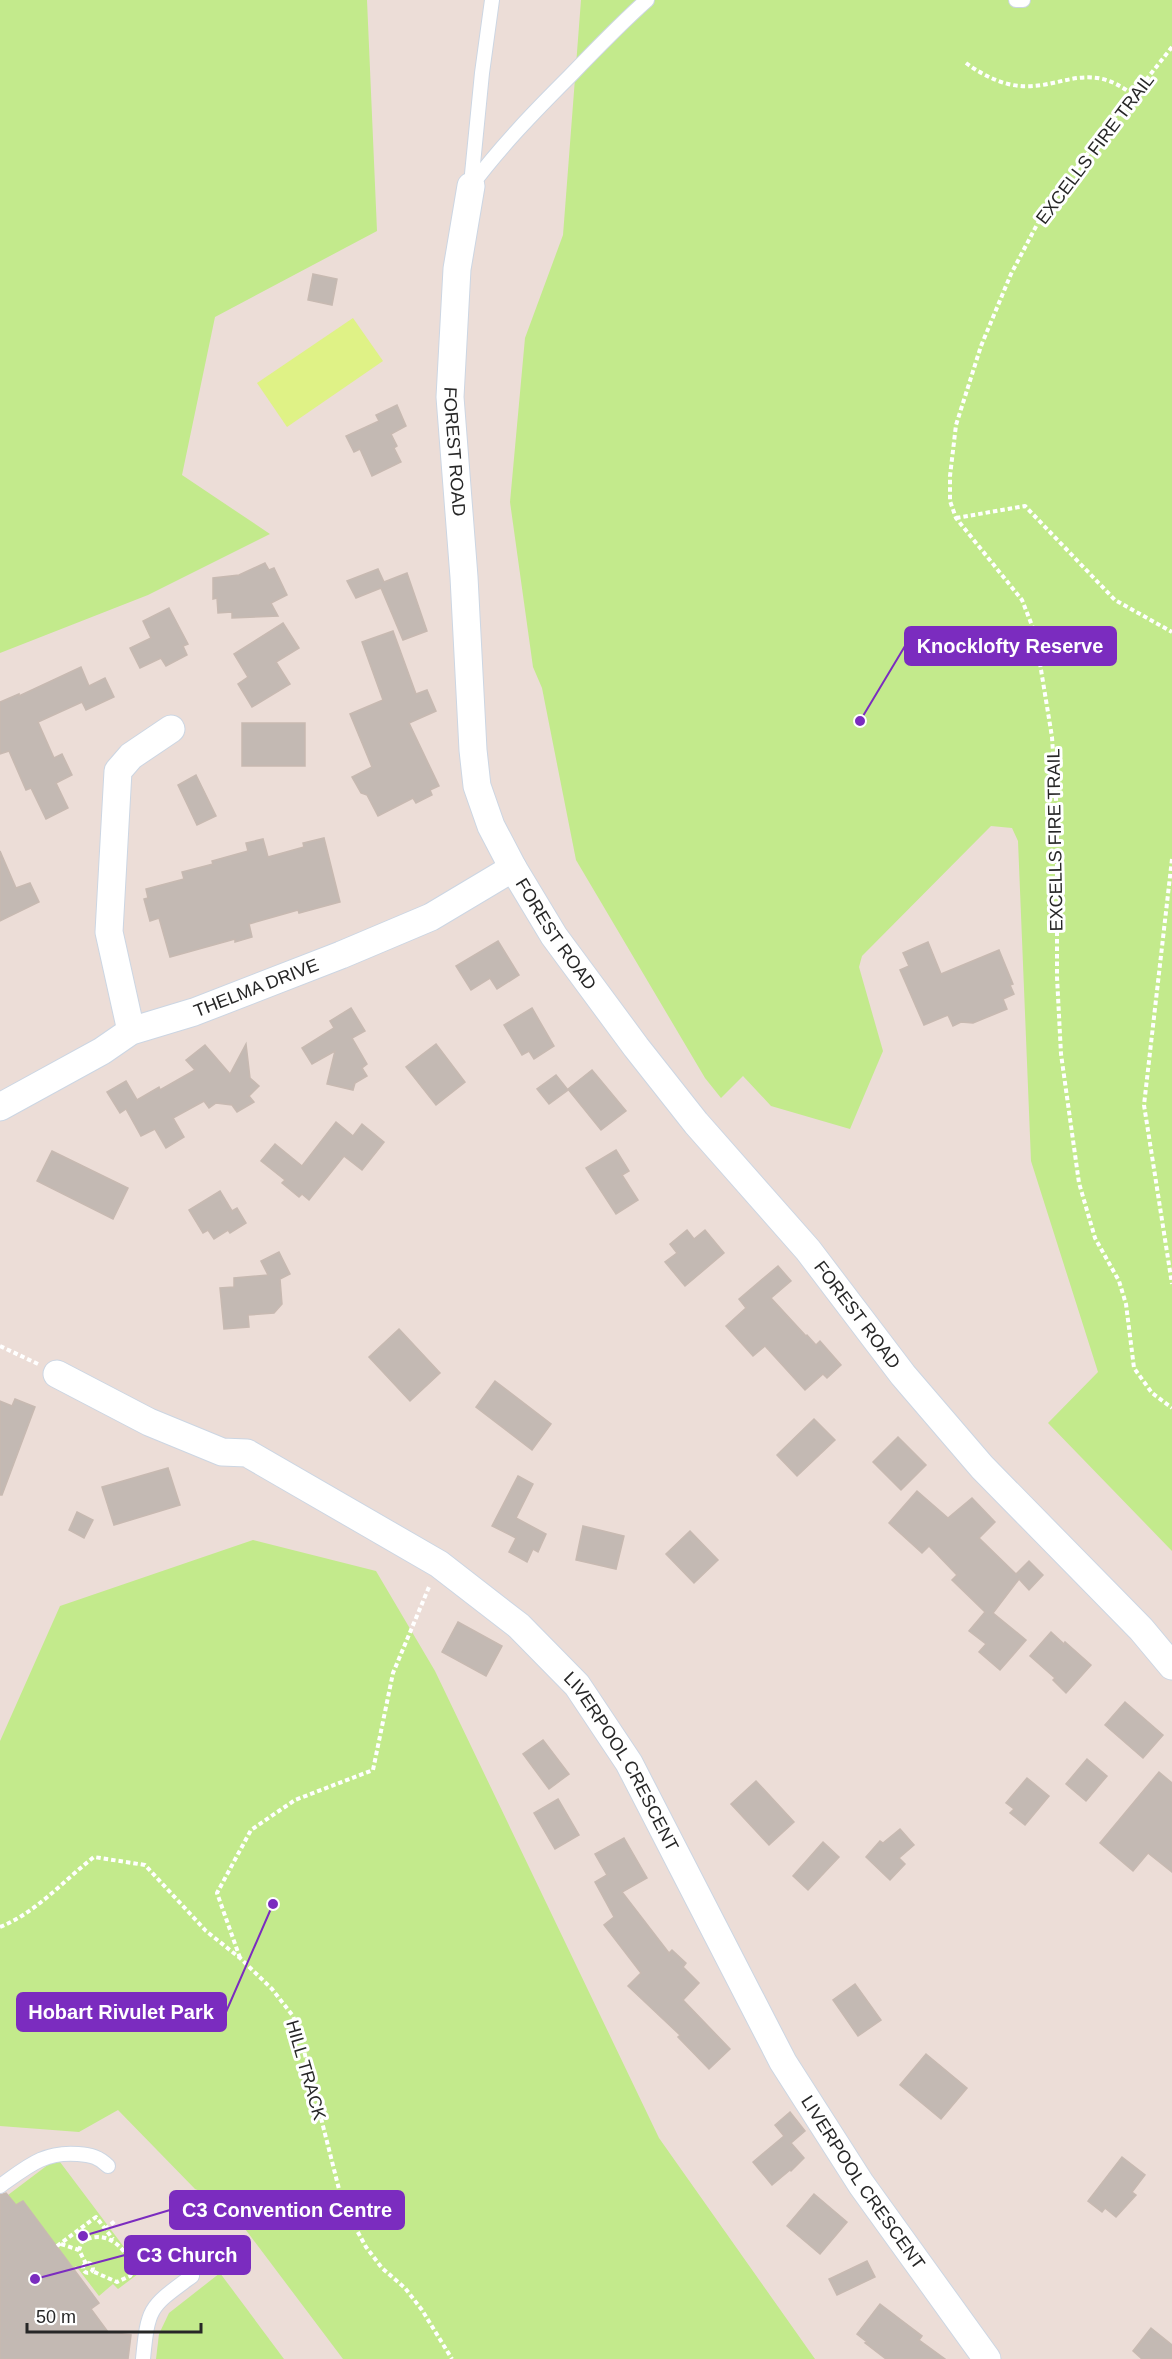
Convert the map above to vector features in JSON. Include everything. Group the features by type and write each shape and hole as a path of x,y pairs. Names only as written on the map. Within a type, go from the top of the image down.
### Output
{"street":[{"name":"FOREST ROAD","path":"471,186 457,269 450,397 464,577 473,750 477,786 491,826 554,936 636,1047 696,1123 808,1250 903,1375 982,1467 1141,1629 1172,1666"},
{"path":"131,1031 109,932 118,771 131,756 171,729"},
{"name":"THELMA DRIVE","path":"0,1107 102,1051 131,1031 205,1008 421,921 513,868"},
{"name":"LIVERPOOL CRESCENT","path":"57,1374 159,1426 222,1452 247,1453 438,1564 519,1626 577,1684 629,1763 783,2062 861,2184 987,2359"}],"lane":[{"name":"FOREST ROAD","path":"471,186 492,0"},
{"path":"471,186 495,154 527,119 647,0"},
{"path":"1016,0 1023,0"},
{"path":"0,2186 41,2158 53,2154 91,2155 108,2166"},
{"path":"143,2359 145,2332 150,2313 161,2299 192,2276"}],"path":[{"name":"EXCELLS FIRE TRAIL","path":"1172,47 1047,208 1011,274 981,346 956,425 950,476 950,501 956,518 1022,600 1035,633 1052,737 1057,815 1057,977 1061,1054 1079,1183 1095,1238 1119,1281 1126,1304 1134,1368 1152,1393 1172,1408"},
{"path":"966,63 977,71 1009,84 1048,84 1068,79 1106,78 1134,96"},
{"path":"956,518 1025,506 1115,600 1172,632"},
{"path":"1172,859 1144,1105 1172,1284"},
{"path":"0,1346 57,1374"},
{"path":"240,1958 217,1893 251,1830 295,1800 373,1770 393,1673 438,1564"},
{"name":"HILL TRACK","path":"0,1927 39,1906 72,1874 94,1857 145,1865 206,1931 240,1958 272,1989 292,2016 301,2039 341,2197 354,2225 366,2247 382,2268 405,2288 422,2310 452,2359"},
{"path":"79,2250 59,2246 96,2217 134,2266 134,2272 117,2282 92,2271 85,2272 83,2268 86,2264 79,2250 82,2242 89,2238 113,2239"},
{"path":"105,2229 115,2221"}],"green space":[{"path":"0,0 367,0 377,231 215,317 182,475 270,534 148,595 0,653"},
{"path":"581,0 1172,0 1172,1551 1048,1423 1098,1372 1031,1161 1018,841 1012,828 991,826 862,956 859,967 883,1051 850,1129 771,1106 743,1076 721,1098 705,1078 576,860 542,688 533,667 510,502 525,338 563,235"},
{"path":"353,318 383,361 287,427 257,383"},
{"path":"253,1540 376,1571 435,1671 659,2138 815,2359 343,2359 224,2201 195,2189 118,2110 79,2132 0,2126 0,1741 60,1606"},
{"path":"57,2158 142,2271 118,2289 113,2284 99,2296 76,2266 73,2268 23,2201 16,2205 8,2195"},
{"path":"220,2273 284,2359 156,2359 159,2334 169,2313"}],"building":[{"path":"313,274 337,279 332,305 308,300"},
{"path":"397,405 406,426 391,434 397,446 394,448 401,462 372,476 360,449 354,452 346,436 379,421 376,415"},
{"path":"265,563 269,570 274,568 287,595 271,603 278,616 232,618 232,612 218,613 217,598 213,599 213,578 239,575"},
{"path":"378,569 384,582 407,573 427,631 403,640 381,588 356,598 347,581"},
{"path":"169,608 188,644 183,646 187,655 166,666 161,658 140,668 130,648 151,638 143,621"},
{"path":"283,623 299,648 276,662 290,684 252,707 238,684 248,677 234,654"},
{"path":"393,631 416,694 427,690 436,711 409,723 439,786 430,790 432,795 416,803 413,798 378,816 367,795 361,793 352,777 372,767 350,714 383,700 362,642"},
{"path":"81,667 89,686 105,678 114,697 86,710 82,702 38,722 54,758 62,754 72,775 56,783 68,808 46,819 31,788 26,790 9,751 0,754 0,702 19,694 19,696"},
{"path":"242,723 305,723 305,766 242,766"},
{"path":"196,775 216,816 197,825 178,785"},
{"path":"324,838 340,902 299,913 298,910 249,924 252,937 235,942 235,939 170,957 159,918 150,921 144,899 148,898 146,889 184,879 182,872 248,851 246,843 263,839 268,857 304,847 303,843"},
{"path":"0,851 16,888 30,883 39,902 0,921"},
{"path":"498,941 519,975 497,989 490,978 471,990 456,966"},
{"path":"928,942 941,974 999,950 1013,984 1010,985 1014,994 1003,999 1007,1009 973,1023 961,1022 953,1026 948,1015 924,1025 900,970 909,966 903,953"},
{"path":"351,1008 365,1031 352,1038 367,1064 362,1068 367,1076 355,1083 353,1090 327,1084 335,1051 312,1064 302,1048 334,1028 330,1021"},
{"path":"532,1008 554,1046 534,1059 529,1051 522,1055 504,1025"},
{"path":"246,1044 250,1078 259,1086 249,1096 254,1102 237,1112 232,1105 216,1103 209,1108 204,1101 173,1118 184,1137 166,1148 155,1129 141,1136 126,1109 120,1113 107,1092 126,1081 137,1100 159,1087 160,1090 195,1070 186,1060 205,1045 230,1074"},
{"path":"436,1044 465,1082 436,1105 406,1067"},
{"path":"592,1070 626,1111 601,1130 568,1089"},
{"path":"556,1075 568,1090 549,1104 537,1089"},
{"path":"336,1122 353,1136 362,1124 384,1142 362,1170 344,1156 309,1200 302,1194 299,1197 282,1183 285,1180 261,1161 275,1144 302,1166"},
{"path":"616,1150 629,1171 622,1175 638,1200 616,1214 586,1168"},
{"path":"52,1151 128,1188 113,1219 37,1181"},
{"path":"220,1191 232,1211 237,1208 246,1223 214,1239 208,1230 203,1233 189,1210"},
{"path":"687,1230 694,1239 705,1230 724,1253 685,1286 665,1262 677,1253 670,1244"},
{"path":"279,1252 290,1274 280,1279 282,1304 274,1313 248,1315 249,1327 224,1329 220,1288 234,1287 234,1278 268,1275 261,1261"},
{"path":"778,1266 791,1281 771,1298 806,1336 816,1345 820,1341 841,1365 827,1378 823,1374 805,1390 765,1346 753,1356 726,1326 746,1308 739,1299"},
{"path":"399,1329 440,1373 410,1401 369,1357"},
{"path":"495,1381 551,1424 532,1450 476,1407"},
{"path":"15,1399 35,1407 2,1495 0,1495 0,1401 12,1406"},
{"path":"814,1419 835,1440 797,1476 777,1455"},
{"path":"898,1437 926,1465 901,1490 873,1462"},
{"path":"168,1468 180,1505 114,1525 102,1487"},
{"path":"518,1476 533,1484 516,1518 546,1534 538,1552 533,1549 527,1562 509,1552 516,1538 492,1526"},
{"path":"917,1491 948,1518 972,1498 995,1522 979,1538 1016,1574 1029,1561 1043,1575 1029,1590 1019,1579 993,1613 1026,1640 1000,1670 979,1652 986,1644 969,1631 985,1612 952,1580 957,1575 929,1546 922,1553 889,1523"},
{"path":"77,1512 93,1520 84,1538 69,1530"},
{"path":"583,1526 624,1536 616,1569 576,1560"},
{"path":"690,1531 718,1560 694,1583 666,1554"},
{"path":"458,1622 502,1646 486,1676 442,1652"},
{"path":"1051,1632 1091,1665 1066,1693 1053,1680 1055,1678 1030,1656"},
{"path":"1125,1702 1163,1735 1143,1758 1105,1725"},
{"path":"543,1740 569,1774 549,1789 523,1754"},
{"path":"1087,1759 1107,1776 1086,1801 1066,1784"},
{"path":"1159,1772 1172,1783 1172,1872 1148,1853 1133,1871 1100,1843"},
{"path":"1027,1778 1049,1796 1025,1825 1010,1813 1014,1809 1006,1803"},
{"path":"756,1781 794,1822 769,1845 731,1804"},
{"path":"558,1799 579,1835 555,1849 534,1813"},
{"path":"900,1829 914,1845 899,1858 905,1864 890,1880 866,1857 880,1841 883,1843"},
{"path":"624,1838 647,1878 622,1892 669,1953 672,1950 686,1963 683,1967 699,1983 683,2000 730,2049 709,2069 678,2037 680,2035 628,1986 641,1973 604,1925 614,1917 595,1882 607,1875 595,1854"},
{"path":"823,1842 839,1857 808,1890 793,1876"},
{"path":"855,1984 881,2020 858,2036 833,2000"},
{"path":"926,2054 967,2088 941,2119 900,2085"},
{"path":"790,2112 805,2131 791,2143 804,2158 772,2185 753,2162 784,2136 775,2125"},
{"path":"1122,2157 1145,2175 1132,2192 1136,2195 1116,2217 1105,2208 1102,2212 1088,2201"},
{"path":"6,2193 16,2205 23,2201 99,2303 91,2309 108,2332 131,2335 128,2359 0,2359 0,2195"},
{"path":"814,2194 847,2222 820,2254 787,2226"},
{"path":"867,2261 875,2277 837,2295 829,2279"},
{"path":"880,2304 922,2336 919,2340 945,2359 886,2359 865,2343 867,2342 857,2334"},
{"path":"1151,2328 1172,2345 1172,2359 1142,2359 1133,2351"}],"place":[{"name":"Knocklofty Reserve","path":"860,721"},
{"name":"Hobart Rivulet Park","path":"273,1904"},
{"name":"C3 Convention Centre","path":"83,2236"},
{"name":"C3 Church","path":"35,2279"}]}
